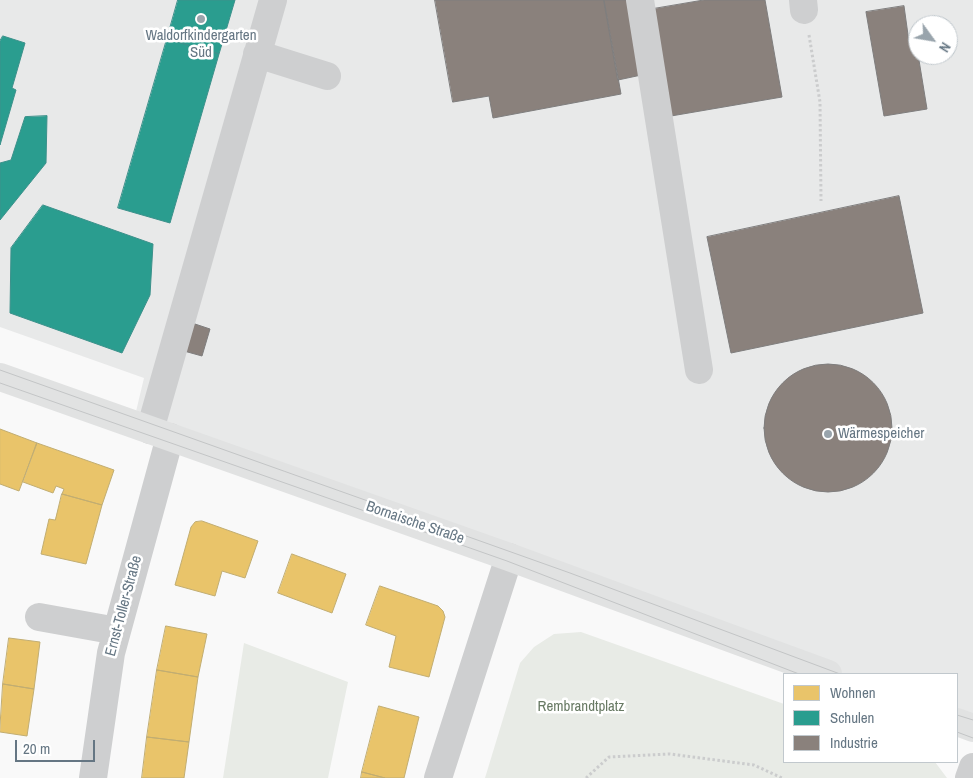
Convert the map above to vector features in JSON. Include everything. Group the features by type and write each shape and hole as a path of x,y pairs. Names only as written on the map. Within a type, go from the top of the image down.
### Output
{"main road":[{"name":"Bornaische Straße","path":"0,377 509,557 825,673"},
{"path":"958,722 973,728"}],"street":[{"name":"Ernst-Toller-Straße","path":"93,778 111,653 160,433 257,54 273,0"},
{"path":"640,0 699,370"},
{"path":"257,54 327,76"},
{"path":"438,778 509,557"},
{"path":"39,617 117,631"},
{"path":"969,778 973,768"}],"path":[{"path":"804,5 820,102 821,201"},
{"path":"586,778 609,757 670,754 754,765 782,778"}],"shaded area":[{"path":"0,0 973,0 973,728 958,722 958,673 825,673 133,424 144,378 0,327"}],"green space":[{"name":"Rembrandtplatz","path":"581,632 783,704 783,763 936,763 947,778 485,778 520,663 534,647 554,634"},
{"path":"244,643 348,682 328,778 223,778"}],"building: Wohnen":[{"path":"0,429 37,443 19,491 0,484"},
{"path":"37,443 114,470 102,505 62,494 64,489 56,486 53,493 23,482"},
{"path":"62,494 102,505 86,564 41,554 49,519 55,520"},
{"path":"202,521 258,541 245,578 222,571 215,596 175,585 191,527 195,522"},
{"path":"292,554 346,574 332,613 278,593"},
{"path":"380,586 438,606 443,611 445,617 429,677 389,667 396,636 366,625"},
{"path":"166,626 207,634 198,677 157,670"},
{"path":"9,638 40,642 34,689 3,684"},
{"path":"157,670 198,677 189,742 147,737"},
{"path":"3,684 34,689 27,736 0,732"},
{"path":"379,706 419,717 404,778 385,778 362,772"},
{"path":"147,737 189,742 184,778 142,778"},
{"path":"362,772 385,778 361,778"}],"building: Schulen":[{"name":"Waldorfkindergarten Süd","path":"178,0 235,0 219,54 167,39"},
{"path":"3,36 25,43 12,88 16,90 0,145 0,41"},
{"path":"167,39 219,54 170,223 118,208"},
{"path":"47,116 46,163 0,220 0,163 11,160 25,117"},
{"path":"43,205 153,244 150,295 122,353 10,313 11,248"}],"building: Industrie":[{"path":"435,0 604,0 621,94 493,118 489,96 453,102"},
{"path":"604,0 633,0 646,74 618,80"},
{"path":"704,0 765,0 782,97 671,116 653,9"},
{"path":"904,6 908,35 908,65 920,65 927,109 884,116 866,12"},
{"path":"899,196 923,313 731,353 707,237"},
{"path":"192,323 210,329 202,356 184,351"},
{"name":"Wärmespeicher","path":"828,364 852,369 873,383 887,404 892,428 887,452 873,473 852,487 828,492 804,487 783,473 769,452 764,428 769,404 783,383 804,369"}],"tram line":[{"path":"0,370 570,573 837,673"},
{"path":"0,383 507,561 796,673"},
{"path":"958,715 973,720"},
{"path":"958,732 973,738"}],"place":[{"name":"Waldorfkindergarten Süd","path":"201,19"},
{"name":"Wärmespeicher","path":"828,434"}]}
